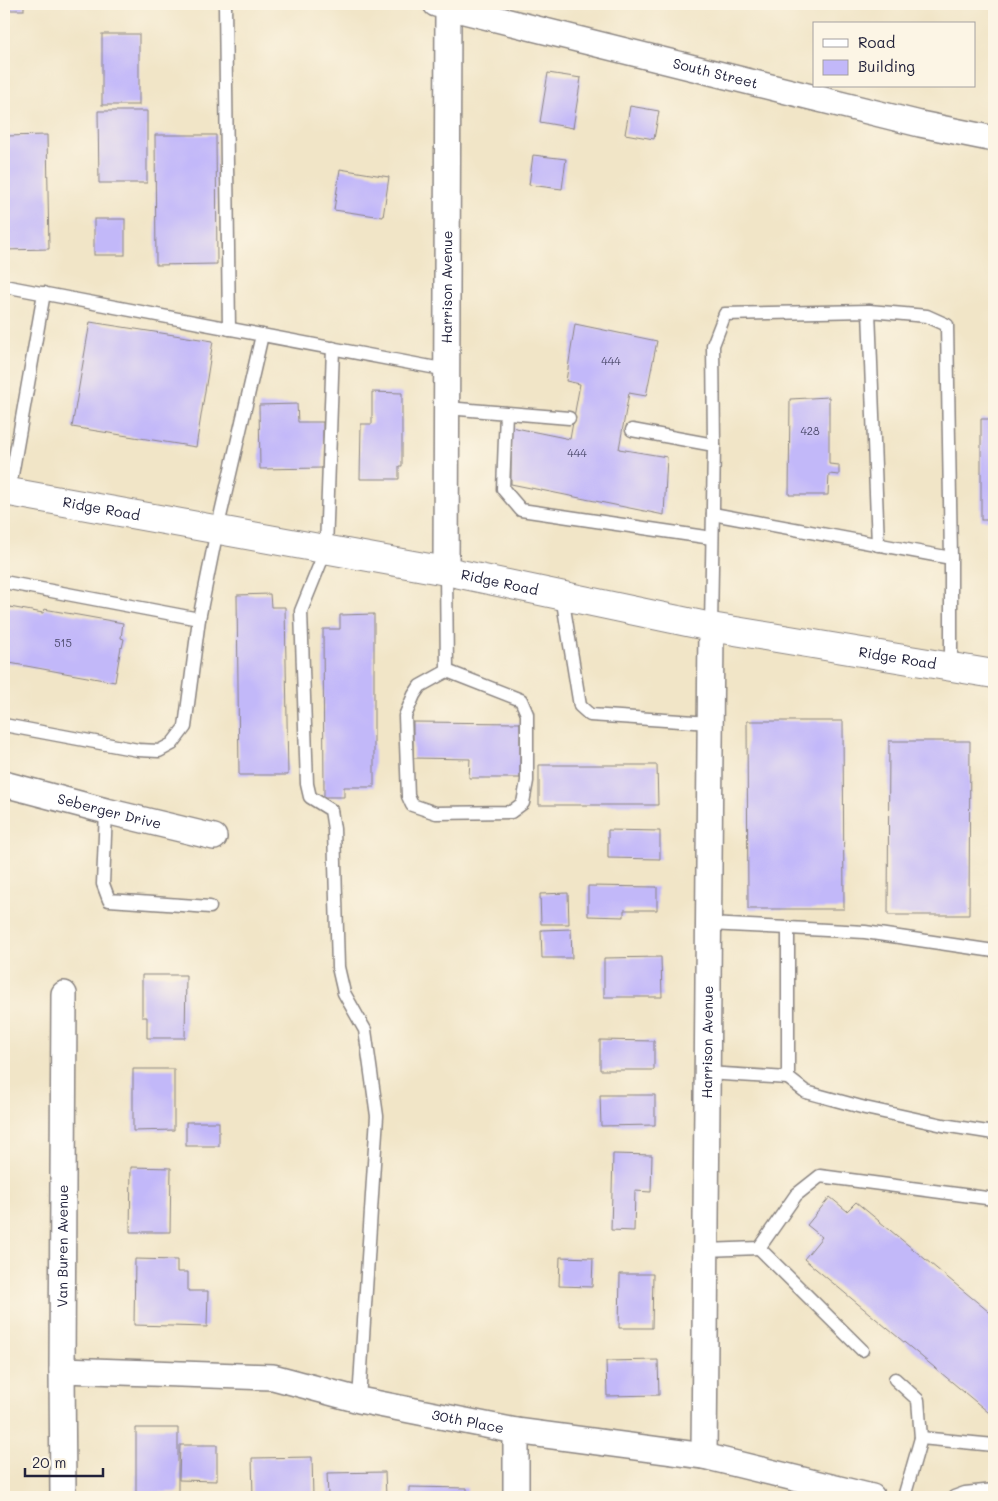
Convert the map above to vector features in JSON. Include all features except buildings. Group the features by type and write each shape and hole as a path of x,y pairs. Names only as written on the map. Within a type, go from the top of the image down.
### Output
{"main road":[{"name":"Ridge Road","path":"6,491 446,571 711,627 994,674"}],"street":[{"name":"South Street","path":"444,5 920,124 994,139"},
{"name":"Harrison Avenue","path":"444,5 447,370 446,571"},
{"name":"Harrison Avenue","path":"704,1456 711,627"},
{"name":"Seberger Drive","path":"4,784 214,837"},
{"name":"Van Buren Avenue","path":"63,1497 64,994"},
{"name":"30th Place","path":"62,1370 274,1377 359,1400 516,1431 704,1456 872,1497"},
{"path":"516,1431 516,1497"}],"lane":[{"path":"225,4 229,329"},
{"path":"4,286 447,370"},
{"path":"6,491 44,293"},
{"path":"869,311 878,545"},
{"path":"711,627 714,445 713,345 725,314 869,311 927,316 946,325 951,558 951,667"},
{"path":"4,725 138,750 159,751 172,744 185,727 199,618 217,530 262,335"},
{"path":"332,348 326,549 301,611 307,784 310,797 331,810 334,829 338,967 344,993 365,1030 377,1116 359,1400"},
{"path":"447,408 569,418"},
{"path":"506,413 503,489 521,510 712,538"},
{"path":"632,430 714,445"},
{"path":"713,514 951,558"},
{"path":"446,571 447,671"},
{"path":"4,582 199,618"},
{"path":"562,596 580,706 590,715 710,723"},
{"path":"447,671 521,700 527,714 527,781 523,803 511,812 436,813 412,805 408,796 405,716 420,686 447,671"},
{"path":"106,811 103,884 109,900 210,907"},
{"path":"708,924 865,932 994,951"},
{"path":"788,928 788,1078"},
{"path":"707,1074 788,1078 806,1092 865,1108 943,1125 994,1133"},
{"path":"759,1248 796,1196 820,1176 994,1199"},
{"path":"706,1250 759,1248 862,1350"},
{"path":"895,1379 918,1400 921,1438 904,1497"},
{"path":"921,1438 994,1445"},
{"path":"954,1497 965,1493 994,1490"}]}
